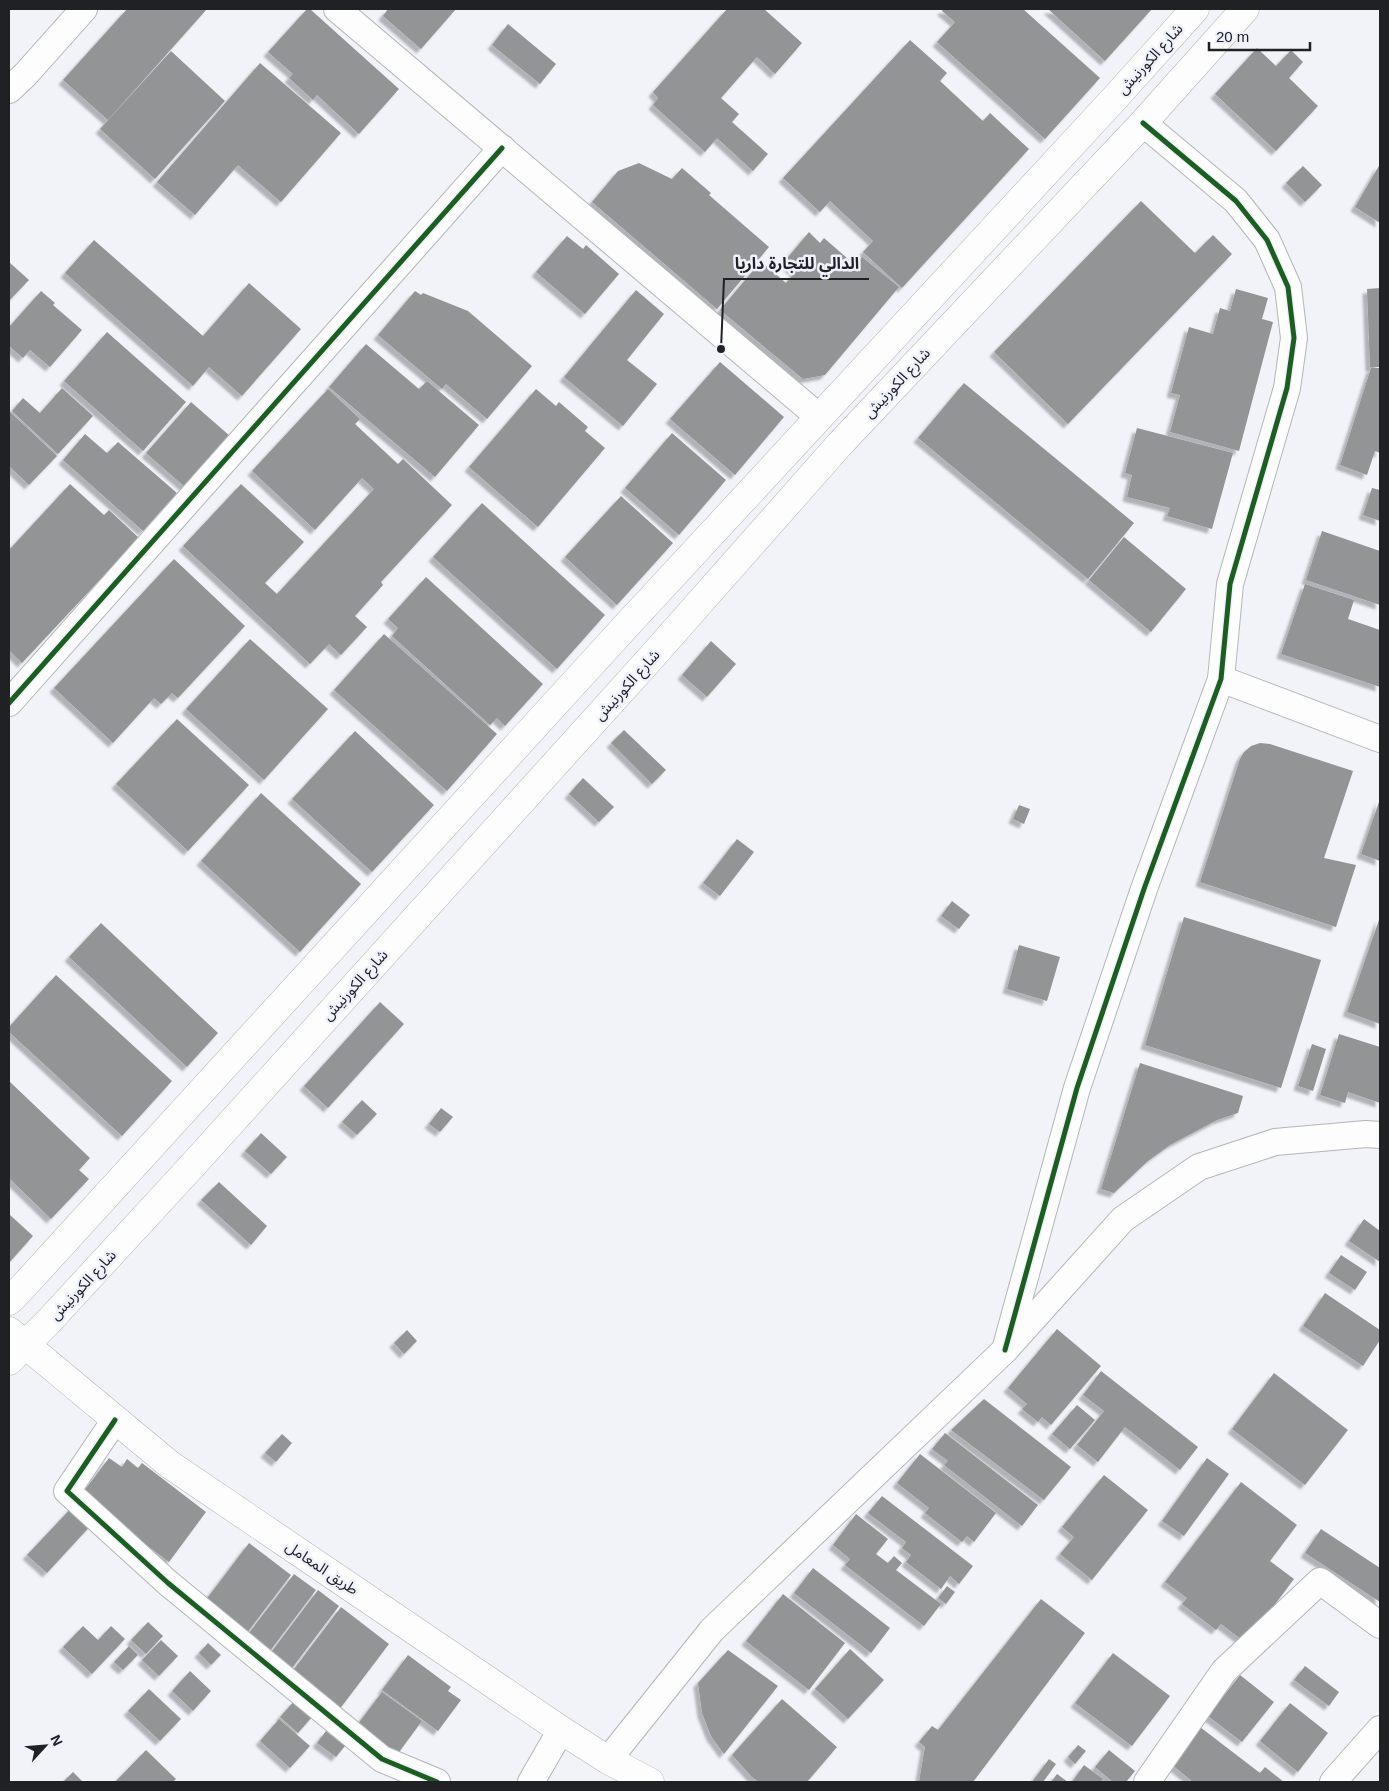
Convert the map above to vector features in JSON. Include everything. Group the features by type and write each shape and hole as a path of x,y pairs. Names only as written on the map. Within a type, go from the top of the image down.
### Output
{"main road":[{"name":"شارع الكورنيش","path":"9,1300 34,1275 633,618 1114,99 1194,9"},
{"name":"شارع الكورنيش","path":"14,1346 258,1093 649,660 839,445 1143,123 1245,9"},
{"name":"طريق المعامل","path":"14,1346 115,1420 169,1464 561,1730 608,1760 650,1782"}],"street":[{"path":"9,90 25,76 84,9"},
{"path":"350,12 502,148 819,417"},
{"path":"1005,1350 1077,1088 1144,889 1221,679 1230,584 1287,388 1294,338 1288,287 1267,240 1236,201 1143,123"},
{"path":"9,703 502,148"},
{"path":"1221,679 1380,739"},
{"path":"608,1760 712,1630 1005,1350 1123,1219 1200,1167 1275,1142 1366,1134 1380,1135"},
{"path":"115,1420 67,1491 168,1583 382,1759 437,1782"},
{"path":"1147,1782 1224,1671 1320,1581 1380,1625"},
{"path":"1333,1782 1380,1729"},
{"path":"531,1782 561,1730"}],"building":[{"path":"127,9 207,9 108,120 63,80"},
{"path":"307,9 310,9 399,89 359,134 317,95 313,100 289,78 293,74 268,52"},
{"path":"388,9 456,9 421,49 383,16"},
{"path":"727,9 764,9 802,43 775,74 757,57 721,98 739,114 732,122 768,154 753,171 717,138 705,152 653,105 658,98 653,92"},
{"path":"943,9 1023,9 1100,78 1045,139 937,42 955,22 942,11"},
{"path":"1048,9 1152,9 1105,61"},
{"path":"508,24 556,64 540,84 492,45"},
{"path":"910,40 947,73 940,81 983,121 990,113 1029,149 902,288 863,252 873,241 830,201 820,212 783,178"},
{"path":"1257,48 1276,66 1291,50 1303,62 1289,78 1318,106 1276,151 1215,94"},
{"path":"171,51 225,101 155,179 100,129"},
{"path":"260,63 341,133 281,202 238,165 195,215 157,182"},
{"path":"639,163 672,179 682,168 711,193 709,195 769,247 717,309 592,202 618,171"},
{"path":"1380,164 1380,223 1355,207"},
{"path":"1303,166 1322,185 1305,202 1286,183"},
{"path":"1141,201 1195,253 1213,235 1232,254 1068,424 994,352"},
{"path":"809,232 820,243 824,238 855,265 862,257 899,287 825,375 803,379 720,310 761,261 786,283 795,272 784,262"},
{"path":"567,236 583,249 586,245 619,274 585,314 536,272"},
{"path":"94,240 203,336 249,283 301,329 242,396 209,367 193,386 65,273"},
{"path":"9,262 29,280 9,301"},
{"path":"1380,288 1380,367 1370,367 1367,289"},
{"path":"1236,289 1268,298 1262,319 1273,322 1239,451 1170,432 1180,395 1171,393 1189,327 1213,334 1220,308 1230,311"},
{"path":"636,290 664,314 627,360 657,384 623,426 564,377"},
{"path":"41,291 55,303 53,305 82,330 50,367 30,350 23,358 9,346 9,327"},
{"path":"415,291 421,295 423,293 468,311 532,366 487,419 446,384 442,389 378,335"},
{"path":"107,332 186,402 143,451 64,381"},
{"path":"366,344 419,389 427,381 479,425 435,477 329,387"},
{"path":"720,362 784,417 735,475 670,419"},
{"path":"1371,368 1380,368 1380,453 1375,451 1367,475 1340,465"},
{"path":"964,383 1134,523 1088,579 918,438"},
{"path":"62,388 93,416 58,454 12,411 23,398 40,413"},
{"path":"328,389 360,419 355,424 398,464 403,459 452,505 381,582 383,585 355,616 367,627 341,655 329,644 310,664 183,546 241,484 304,542 265,583 277,594 374,489 362,478 315,530 252,471"},
{"path":"536,389 556,406 559,402 588,427 585,431 605,448 538,527 469,467"},
{"path":"191,402 230,436 185,487 146,453"},
{"path":"9,411 57,456 29,485 9,466"},
{"path":"1137,428 1233,453 1212,529 1167,516 1170,508 1127,497 1132,475 1125,473"},
{"path":"672,433 726,480 679,535 625,488"},
{"path":"85,434 107,453 118,442 177,493 143,531 63,460"},
{"path":"70,484 104,515 109,510 139,538 22,663 9,650 9,550"},
{"path":"1372,488 1380,490 1380,521 1363,515"},
{"path":"621,496 673,543 617,605 565,557"},
{"path":"482,503 605,615 557,669 433,557"},
{"path":"1322,531 1380,551 1380,605 1306,580"},
{"path":"1124,537 1186,589 1151,632 1089,580"},
{"path":"174,559 245,626 178,698 172,693 161,704 154,698 113,743 54,688"},
{"path":"426,577 543,684 505,726 497,718 490,725 392,636 398,628 388,619"},
{"path":"1305,584 1354,600 1348,619 1380,630 1380,687 1281,654"},
{"path":"384,634 497,734 447,791 334,690"},
{"path":"250,639 328,709 264,780 186,709"},
{"path":"711,641 736,664 707,697 682,675"},
{"path":"177,719 249,785 188,851 116,784"},
{"path":"624,730 666,770 652,784 611,743"},
{"path":"355,731 434,805 372,872 292,799"},
{"path":"1260,743 1270,744 1353,771 1324,858 1356,865 1336,927 1200,882 1240,759 1251,746"},
{"path":"583,778 614,807 599,822 569,794"},
{"path":"261,793 361,884 300,952 201,861"},
{"path":"1380,799 1380,861 1361,854"},
{"path":"1019,805 1030,809 1024,824 1013,819"},
{"path":"737,839 754,852 720,896 703,883"},
{"path":"952,901 970,915 959,929 941,916"},
{"path":"1184,917 1321,960 1281,1088 1145,1045"},
{"path":"1380,917 1380,1024 1347,1012"},
{"path":"101,923 218,1033 187,1067 69,957"},
{"path":"1019,945 1060,957 1047,1001 1007,989"},
{"path":"56,975 172,1081 122,1136 9,1032 9,1027"},
{"path":"380,1002 404,1024 328,1108 304,1086"},
{"path":"1339,1034 1380,1047 1380,1103 1348,1092 1345,1103 1320,1095"},
{"path":"1312,1044 1326,1049 1313,1091 1298,1086"},
{"path":"1140,1063 1243,1096 1238,1113 1217,1120 1170,1145 1148,1161 1114,1193 1101,1189"},
{"path":"9,1081 90,1158 79,1170 89,1179 51,1219 9,1178"},
{"path":"362,1100 377,1114 357,1135 342,1122"},
{"path":"441,1108 453,1117 440,1132 429,1124"},
{"path":"261,1133 287,1157 271,1174 245,1151"},
{"path":"219,1182 267,1226 251,1245 201,1200"},
{"path":"9,1214 33,1236 9,1263"},
{"path":"1364,1219 1380,1231 1380,1262 1349,1241"},
{"path":"1341,1255 1367,1272 1355,1290 1329,1273"},
{"path":"1325,1293 1380,1330 1380,1340 1363,1366 1303,1326"},
{"path":"1057,1329 1101,1366 1051,1425 1042,1417 1038,1422 1022,1409 1027,1404 1008,1388"},
{"path":"407,1330 417,1341 404,1354 394,1343"},
{"path":"1101,1371 1198,1447 1180,1470 1125,1427 1098,1462 1077,1445 1104,1411 1083,1395"},
{"path":"1274,1373 1348,1430 1305,1485 1232,1429"},
{"path":"984,1399 1071,1467 1044,1500 951,1430"},
{"path":"1077,1405 1095,1420 1070,1449 1052,1434"},
{"path":"945,1433 1038,1505 1022,1526 944,1465 948,1461 932,1449"},
{"path":"282,1434 292,1443 276,1462 265,1453"},
{"path":"920,1454 996,1513 974,1542 967,1536 962,1542 925,1513 929,1508 897,1483"},
{"path":"109,1458 122,1467 127,1459 138,1468 142,1463 206,1512 169,1562 81,1495"},
{"path":"1207,1458 1229,1474 1184,1536 1162,1521"},
{"path":"1104,1475 1148,1510 1092,1580 1060,1554 1074,1537 1062,1527"},
{"path":"1241,1482 1297,1525 1270,1561 1294,1579 1246,1643 1221,1624 1216,1630 1182,1604 1187,1598 1165,1582"},
{"path":"882,1496 973,1566 959,1584 950,1576 941,1589 906,1562 911,1555 902,1548 906,1542 868,1513"},
{"path":"76,1503 95,1521 47,1573 27,1555"},
{"path":"856,1514 888,1539 876,1554 888,1563 894,1556 902,1563 896,1570 941,1604 924,1626 845,1565 850,1559 833,1545"},
{"path":"1321,1529 1380,1568 1380,1602 1305,1553"},
{"path":"249,1543 291,1575 244,1637 202,1605"},
{"path":"813,1568 890,1628 871,1653 794,1593"},
{"path":"294,1574 316,1590 267,1655 245,1638"},
{"path":"947,1586 955,1592 946,1604 938,1598"},
{"path":"318,1590 339,1606 290,1671 269,1655"},
{"path":"783,1594 845,1643 809,1690 746,1641"},
{"path":"1041,1599 1085,1633 973,1782 919,1782 925,1747 919,1742 932,1726 938,1730"},
{"path":"341,1607 389,1644 339,1710 291,1673"},
{"path":"148,1622 163,1636 146,1654 131,1640"},
{"path":"83,1626 98,1640 111,1626 125,1639 92,1674 63,1647"},
{"path":"161,1640 178,1656 159,1676 142,1660"},
{"path":"208,1643 221,1655 211,1665 199,1653"},
{"path":"129,1646 138,1655 123,1670 114,1662"},
{"path":"850,1649 884,1680 848,1719 815,1689"},
{"path":"728,1650 778,1686 724,1754 711,1736 702,1713 698,1683"},
{"path":"1113,1653 1170,1696 1132,1746 1075,1703"},
{"path":"408,1655 451,1687 448,1691 461,1700 438,1731 382,1690"},
{"path":"1305,1666 1339,1692 1329,1706 1294,1680"},
{"path":"190,1671 211,1691 193,1711 172,1691"},
{"path":"1240,1675 1274,1702 1242,1742 1208,1716"},
{"path":"149,1689 181,1719 160,1741 128,1711"},
{"path":"382,1692 422,1721 394,1759 354,1729"},
{"path":"782,1699 837,1747 807,1782 759,1782 732,1755"},
{"path":"295,1700 313,1716 298,1733 280,1717"},
{"path":"1290,1703 1328,1733 1298,1772 1260,1741"},
{"path":"279,1719 310,1746 290,1768 260,1741"},
{"path":"1200,1727 1260,1773 1265,1767 1284,1782 1193,1782 1171,1764"},
{"path":"326,1731 345,1746 336,1757 317,1743"},
{"path":"1078,1745 1086,1751 1075,1764 1068,1757"},
{"path":"146,1750 176,1779 173,1782 115,1782"},
{"path":"1109,1750 1135,1771 1126,1782 1113,1782 1095,1767"},
{"path":"1049,1759 1056,1764 1043,1782 1032,1782"},
{"path":"1084,1765 1103,1779 1101,1782 1072,1782"},
{"path":"73,1772 83,1782 63,1782"},
{"path":"1057,1774 1068,1782 1051,1782"}],"cycle path":[{"path":"1005,1350 1077,1088 1144,889 1221,679 1230,584 1287,388 1294,338 1288,287 1267,240 1236,201 1143,123"},
{"path":"9,703 502,148"},
{"path":"115,1420 67,1491 168,1583 382,1759 437,1782"}],"place":[{"name":"الدالي للتجارة داريا","path":"721,349"}]}
